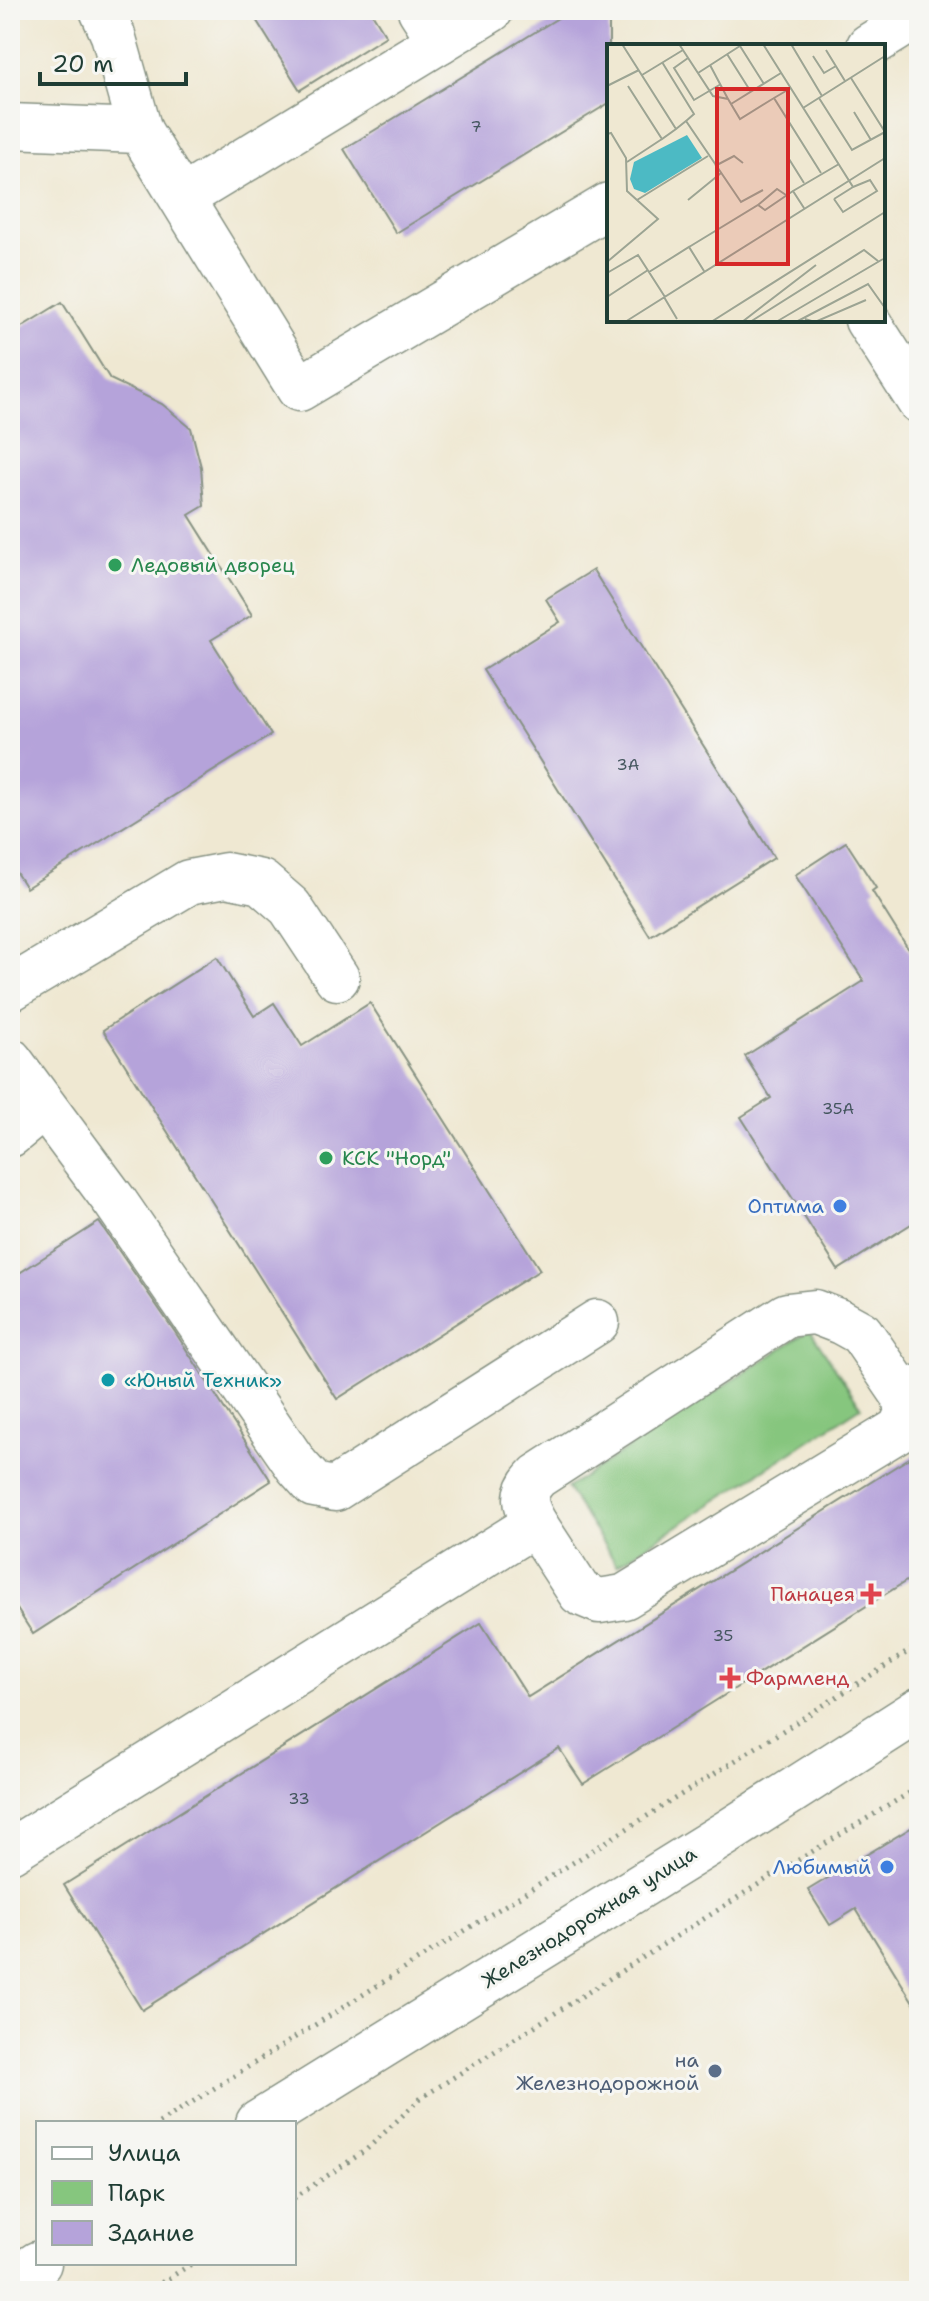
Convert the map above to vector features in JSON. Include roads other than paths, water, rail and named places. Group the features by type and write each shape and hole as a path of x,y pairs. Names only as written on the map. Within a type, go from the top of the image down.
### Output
{"main road":[{"path":"102,10 113,35 140,131 299,389 607,206"},
{"path":"182,198 430,26 491,10"},
{"path":"872,44 919,15"},
{"path":"10,126 140,131"},
{"path":"868,322 919,401"},
{"path":"10,989 189,882 226,875 261,882 290,907 337,978"},
{"path":"10,1060 116,1203 297,1466 314,1485 335,1489 597,1322"},
{"path":"10,1135 44,1107"},
{"path":"815,1312 861,1333 912,1392 900,1429 624,1597 599,1601 580,1593 535,1524 525,1501 529,1486 538,1476 787,1315 815,1312"},
{"path":"10,1851 535,1524"},
{"name":"Железнодорожная улица","path":"261,2121 919,1710"},
{"path":"10,2282 36,2265"}],"place":[{"name":"Ледовый дворец","path":"115,565"},
{"name":"КСК \"Норд\"","path":"326,1158"},
{"name":"Оптима","path":"840,1206"},
{"name":"«Юный Техник»","path":"108,1380"},
{"name":"Панацея","path":"871,1594"},
{"name":"Фармленд","path":"730,1678"},
{"name":"Любимый","path":"887,1867"},
{"name":"на Железнодорожной","path":"715,2071"}]}
